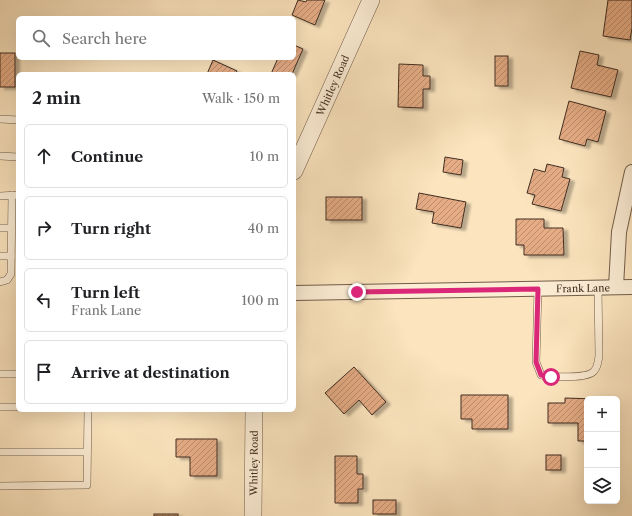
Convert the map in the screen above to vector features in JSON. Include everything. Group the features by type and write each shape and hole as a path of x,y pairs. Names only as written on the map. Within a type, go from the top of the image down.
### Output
{"street":[{"name":"Whitley Road","path":"296,167 371,0"},
{"path":"616,288 619,232 632,172"},
{"name":"Frank Lane","path":"296,293 632,288"},
{"name":"Whitley Road","path":"253,516 254,412"}],"lane":[{"path":"0,119 16,120"},
{"path":"0,156 16,157"},
{"path":"0,196 15,195 11,228 11,274 7,280 0,282"},
{"path":"0,228 11,228"},
{"path":"0,256 11,256"},
{"path":"538,289 536,362 541,375 551,377 587,375 594,372 598,365 598,288"},
{"path":"0,374 16,374"},
{"path":"0,407 16,407"},
{"path":"0,486 87,484 88,412"},
{"path":"0,452 87,452"}],"building":[{"path":"298,0 306,2 307,0 325,0 315,25 292,15"},
{"path":"608,0 632,0 632,28 630,40 603,36"},
{"path":"296,46 303,49 293,72 272,72 277,60 296,60"},
{"path":"580,51 599,55 597,65 618,70 611,97 571,88"},
{"path":"0,53 15,53 15,87 0,87"},
{"path":"495,56 508,56 508,86 495,86"},
{"path":"213,60 237,71 236,72 208,72"},
{"path":"399,64 423,65 423,76 430,76 430,89 423,89 423,108 398,107"},
{"path":"569,101 606,111 598,142 587,139 585,146 559,139"},
{"path":"445,157 463,160 461,175 443,172"},
{"path":"547,164 564,168 562,177 570,179 561,211 532,204 535,195 527,193 534,169 545,172"},
{"path":"419,193 466,202 461,228 432,223 434,212 416,209"},
{"path":"326,197 362,197 362,220 326,220"},
{"path":"516,219 544,219 544,228 563,228 564,255 524,255 524,245 516,245"},
{"path":"354,367 386,402 372,415 359,400 344,414 325,393"},
{"path":"461,395 508,395 508,429 472,429 472,419 461,419"},
{"path":"565,398 584,399 584,441 578,441 578,423 548,423 548,403 565,403"},
{"path":"176,439 217,439 217,476 190,476 190,457 176,457"},
{"path":"546,455 561,455 561,470 546,470"},
{"path":"335,456 357,456 357,474 363,474 363,489 358,489 358,503 335,503"},
{"path":"373,500 396,500 396,514 373,514"},
{"path":"154,514 178,514 178,516 154,516"}],"route":[{"path":"357,292 538,289 536,362 541,375 551,377"}]}
